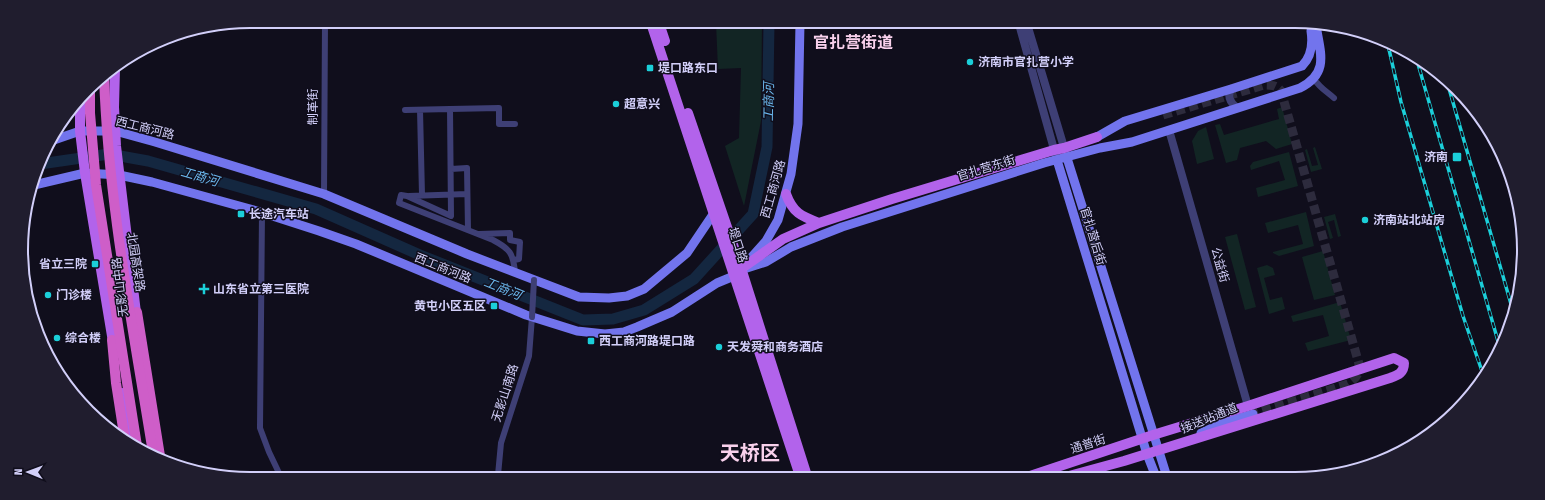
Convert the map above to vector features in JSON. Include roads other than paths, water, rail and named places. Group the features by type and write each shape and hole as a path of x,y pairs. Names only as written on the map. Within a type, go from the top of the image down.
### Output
{"highway":[{"name":"北园高架路","path":"104,83 106,123 114,202 153,450"},
{"path":"90,96 96,185 136,440"},
{"path":"137,312 159,452"},
{"path":"112,340 116,383 124,433"}],"main road":[{"name":"堤口路","path":"653,28 716,209"},
{"name":"堤口路","path":"661,28 733,261 731,277 799,472"},
{"name":"西工商河路","path":"39,184 85,170 119,170 152,182 262,212 356,244 532,317 577,331 605,334 624,332 672,312 717,283 731,277 744,267 766,241 778,220 794,162 798,124 800,28"},
{"name":"官扎营东街","path":"744,267 766,262 791,247 821,234 1057,160 1066,153 1125,121 1293,70 1302,66 1311,51 1312,40 1310,28"},
{"path":"1314,79 1318,73 1320,65 1317,29"},
{"name":"无影山中路","path":"115,74 116,134 119,170 137,312 138,339 154,450"},
{"name":"官扎营东街","path":"744,267 783,239 819,223 892,199 1054,150 1066,153 1132,142 1300,88 1314,79"},
{"name":"无影山中路","path":"80,108 80,130 85,170 112,340 130,437"},
{"path":"1097,137 1163,115"},
{"name":"西工商河路","path":"58,138 80,130 116,134 324,194 467,254 579,297 609,298 627,296 644,289 687,253 716,209"},
{"name":"官扎营后街","path":"1066,153 1157,450 1165,472"},
{"name":"官扎营后街","path":"1057,160 1142,438 1154,472"},
{"path":"786,194 790,205 799,215 819,223"},
{"name":"堤口路","path":"733,261 744,267 806,472"},
{"name":"通普街","path":"1042,472 1142,438 1250,410 1394,358 1404,363 1404,369 1400,374 1174,445"},
{"name":"接送站通道","path":"1174,445 1250,410"},
{"path":"1083,472 1174,445"}],"street":[{"name":"制革街","path":"324,194 325,28"},
{"name":"官扎营后街","path":"1020,28 1057,160"},
{"name":"官扎营后街","path":"1028,28 1066,153"},
{"path":"1314,79 1320,88 1327,91 1334,98"},
{"path":"1231,90 1229,100 1236,108"},
{"path":"405,110 499,108 499,124 515,124"},
{"path":"450,109 452,224"},
{"path":"420,110 422,195"},
{"name":"公益街","path":"1169,130 1250,410"},
{"path":"451,169 467,168 468,230"},
{"path":"467,194 401,195 399,203 468,230 507,248 514,260 515,272"},
{"path":"407,196 451,216"},
{"path":"262,212 260,428 279,472"},
{"path":"476,234 510,233 510,240 520,242 519,260 514,260"},
{"name":"无影山南路","path":"498,472 501,443 529,356 534,280"}],"waterway":[{"name":"工商河","path":"46,163 109,154 148,161 316,209 420,255 583,320 613,319 644,310 694,279 753,214 767,147 769,28"}],"tunnel":[{"path":"1163,115 1264,85 1274,86 1281,91 1359,367 1357,376 1348,384 1253,414"}],"railway":[{"path":"1389,49 1401,102 1463,316 1482,370"},
{"path":"1418,65 1498,340"},
{"path":"1450,91 1510,302"}],"place":[{"name":"济南市官扎营小学","path":"970,62"},
{"name":"堤口路东口","path":"650,68"},
{"name":"超意兴","path":"616,104"},
{"name":"济南","path":"1457,157"},
{"name":"长途汽车站","path":"241,214"},
{"name":"济南站北站房","path":"1365,220"},
{"name":"省立三院","path":"95,264"},
{"name":"山东省立第三医院","path":"204,289"},
{"name":"门诊楼","path":"48,295"},
{"name":"黄屯小区五区","path":"494,306"},
{"name":"综合楼","path":"57,338"},
{"name":"西工商河路堤口路","path":"591,341"},
{"name":"天发舜和商务酒店","path":"719,347"}],"district":[{"name":"官扎营街道","path":"853,42"},
{"name":"天桥区","path":"750,453"}]}
